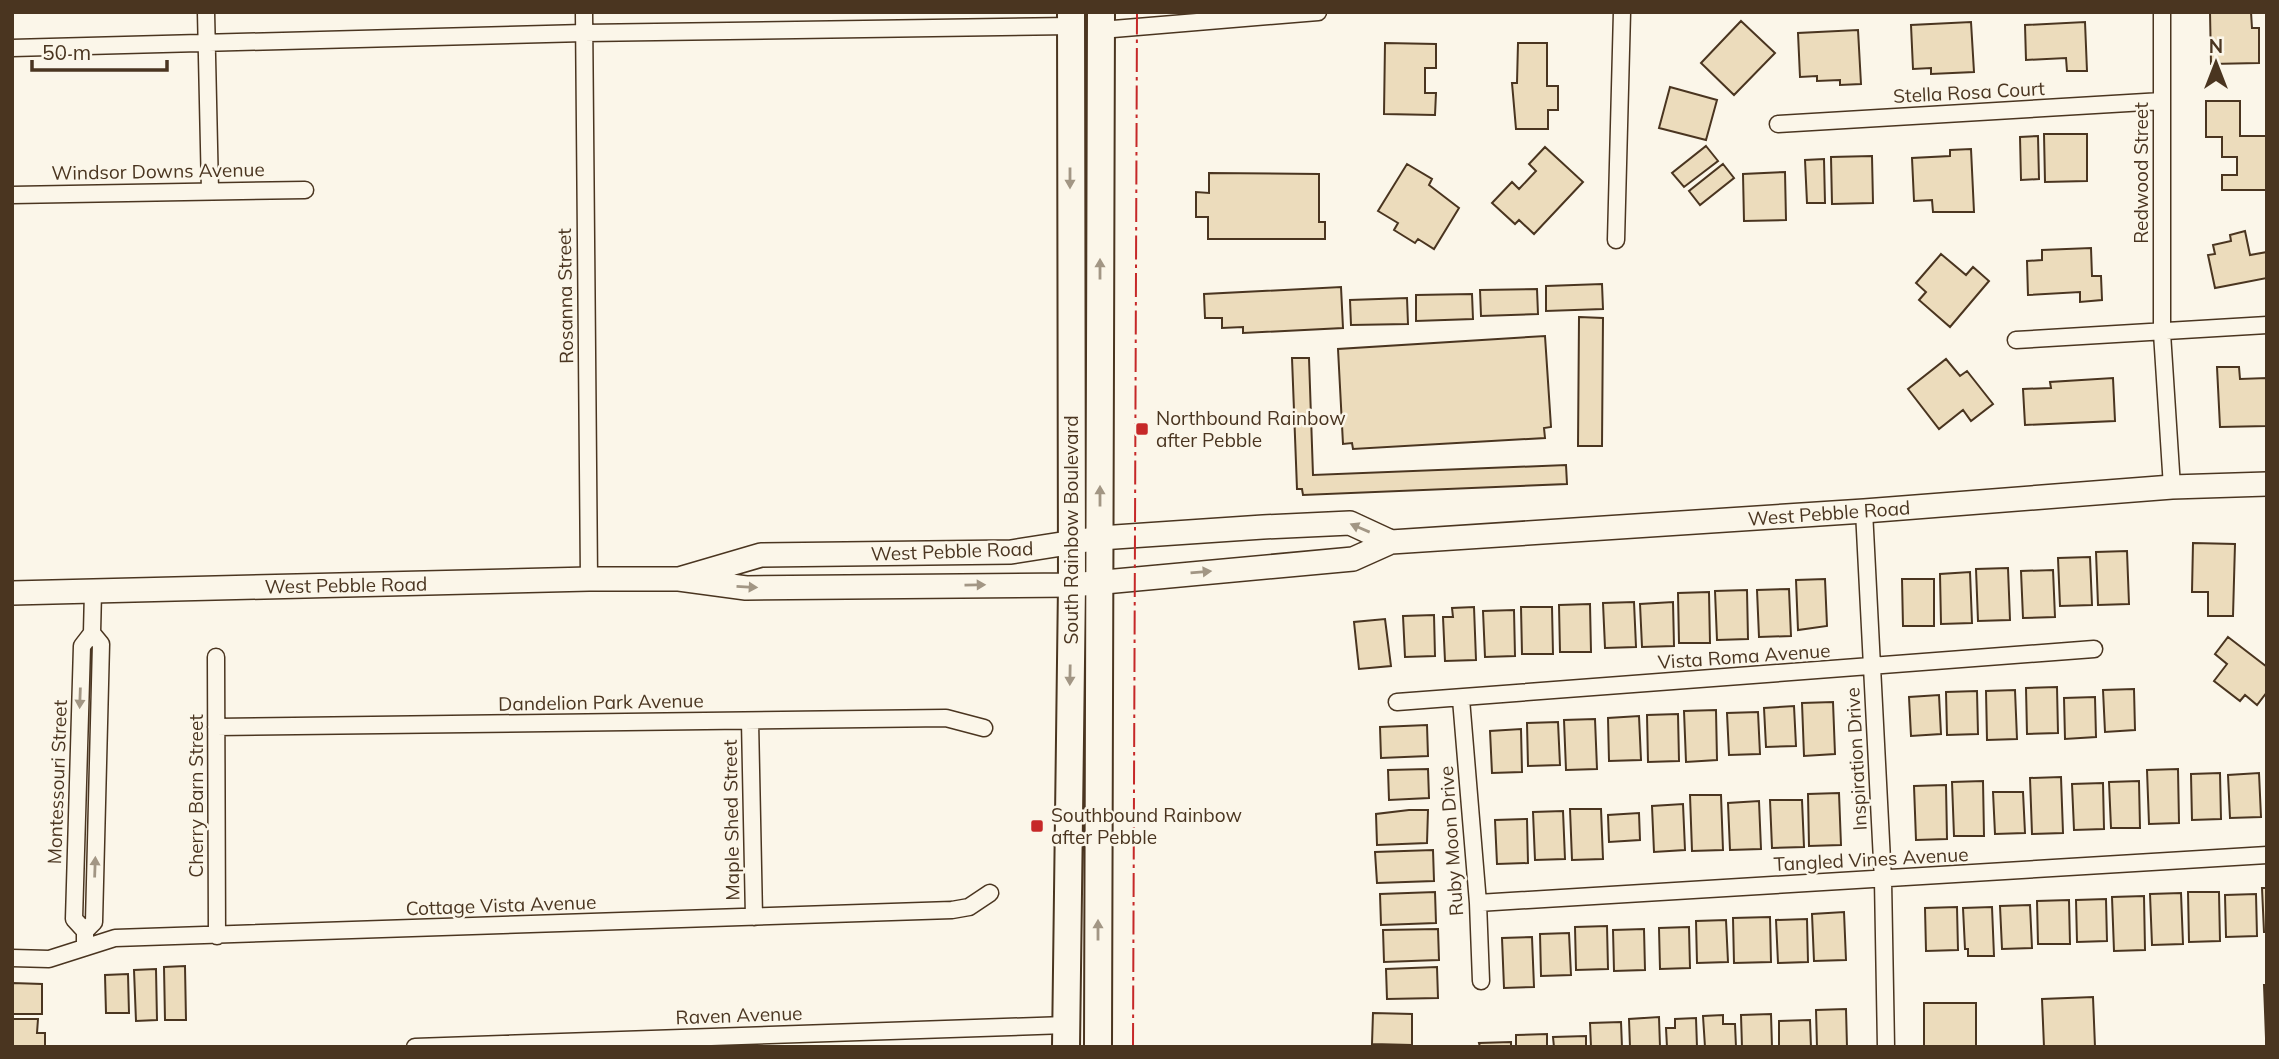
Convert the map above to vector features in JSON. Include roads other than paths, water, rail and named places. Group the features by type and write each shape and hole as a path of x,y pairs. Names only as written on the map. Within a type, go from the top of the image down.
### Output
{"main road":[{"name":"South Rainbow Boulevard","path":"1092,1040 1100,584 1099,18"},
{"name":"South Rainbow Boulevard","path":"1066,1036 1072,584 1071,19"},
{"path":"1071,19 1087,81 1089,165 1100,207"},
{"path":"1066,944 1083,962 1086,1018 1092,1040"},
{"path":"1066,1036 1073,1027 1092,1040"}],"street":[{"path":"206,12 210,191"},
{"name":"Rosanna Street","path":"584,12 589,579"},
{"path":"1099,18 1318,12"},
{"path":"1616,240 1622,12"},
{"name":"Redwood Street","path":"2162,12 2162,333 2172,487"},
{"path":"12,48 1071,19"},
{"name":"Stella Rosa Court","path":"1778,124 2162,102"},
{"name":"Windsor Downs Avenue","path":"12,195 305,190"},
{"path":"2016,340 2267,325"},
{"name":"West Pebble Road","path":"12,593 589,579 680,579 746,587 1100,584 1353,559 1391,542 1864,511 2172,487 2267,484"},
{"name":"Inspiration Drive","path":"1864,511 1883,880 1886,1047"},
{"name":"West Pebble Road","path":"680,579 761,555 1011,552 1100,538 1350,523 1391,542"},
{"name":"Montessouri Street","path":"85,939 93,922 101,644 92,633 93,591"},
{"name":"Vista Roma Avenue","path":"1397,702 2094,649"},
{"name":"Cherry Barn Street","path":"216,657 217,936"},
{"name":"Ruby Moon Drive","path":"1461,699 1478,903 1481,981"},
{"name":"Dandelion Park Avenue","path":"216,727 946,718 984,728"},
{"name":"Maple Shed Street","path":"750,721 754,917"},
{"name":"Tangled Vines Avenue","path":"1478,903 2267,855"},
{"name":"Cottage Vista Avenue","path":"12,958 49,959 85,939 952,910 969,907 990,893"},
{"name":"Raven Avenue","path":"415,1047 1066,1036"}],"place":[{"name":"Northbound Rainbow after Pebble","path":"1142,429"},
{"name":"Southbound Rainbow after Pebble","path":"1037,826"}]}
